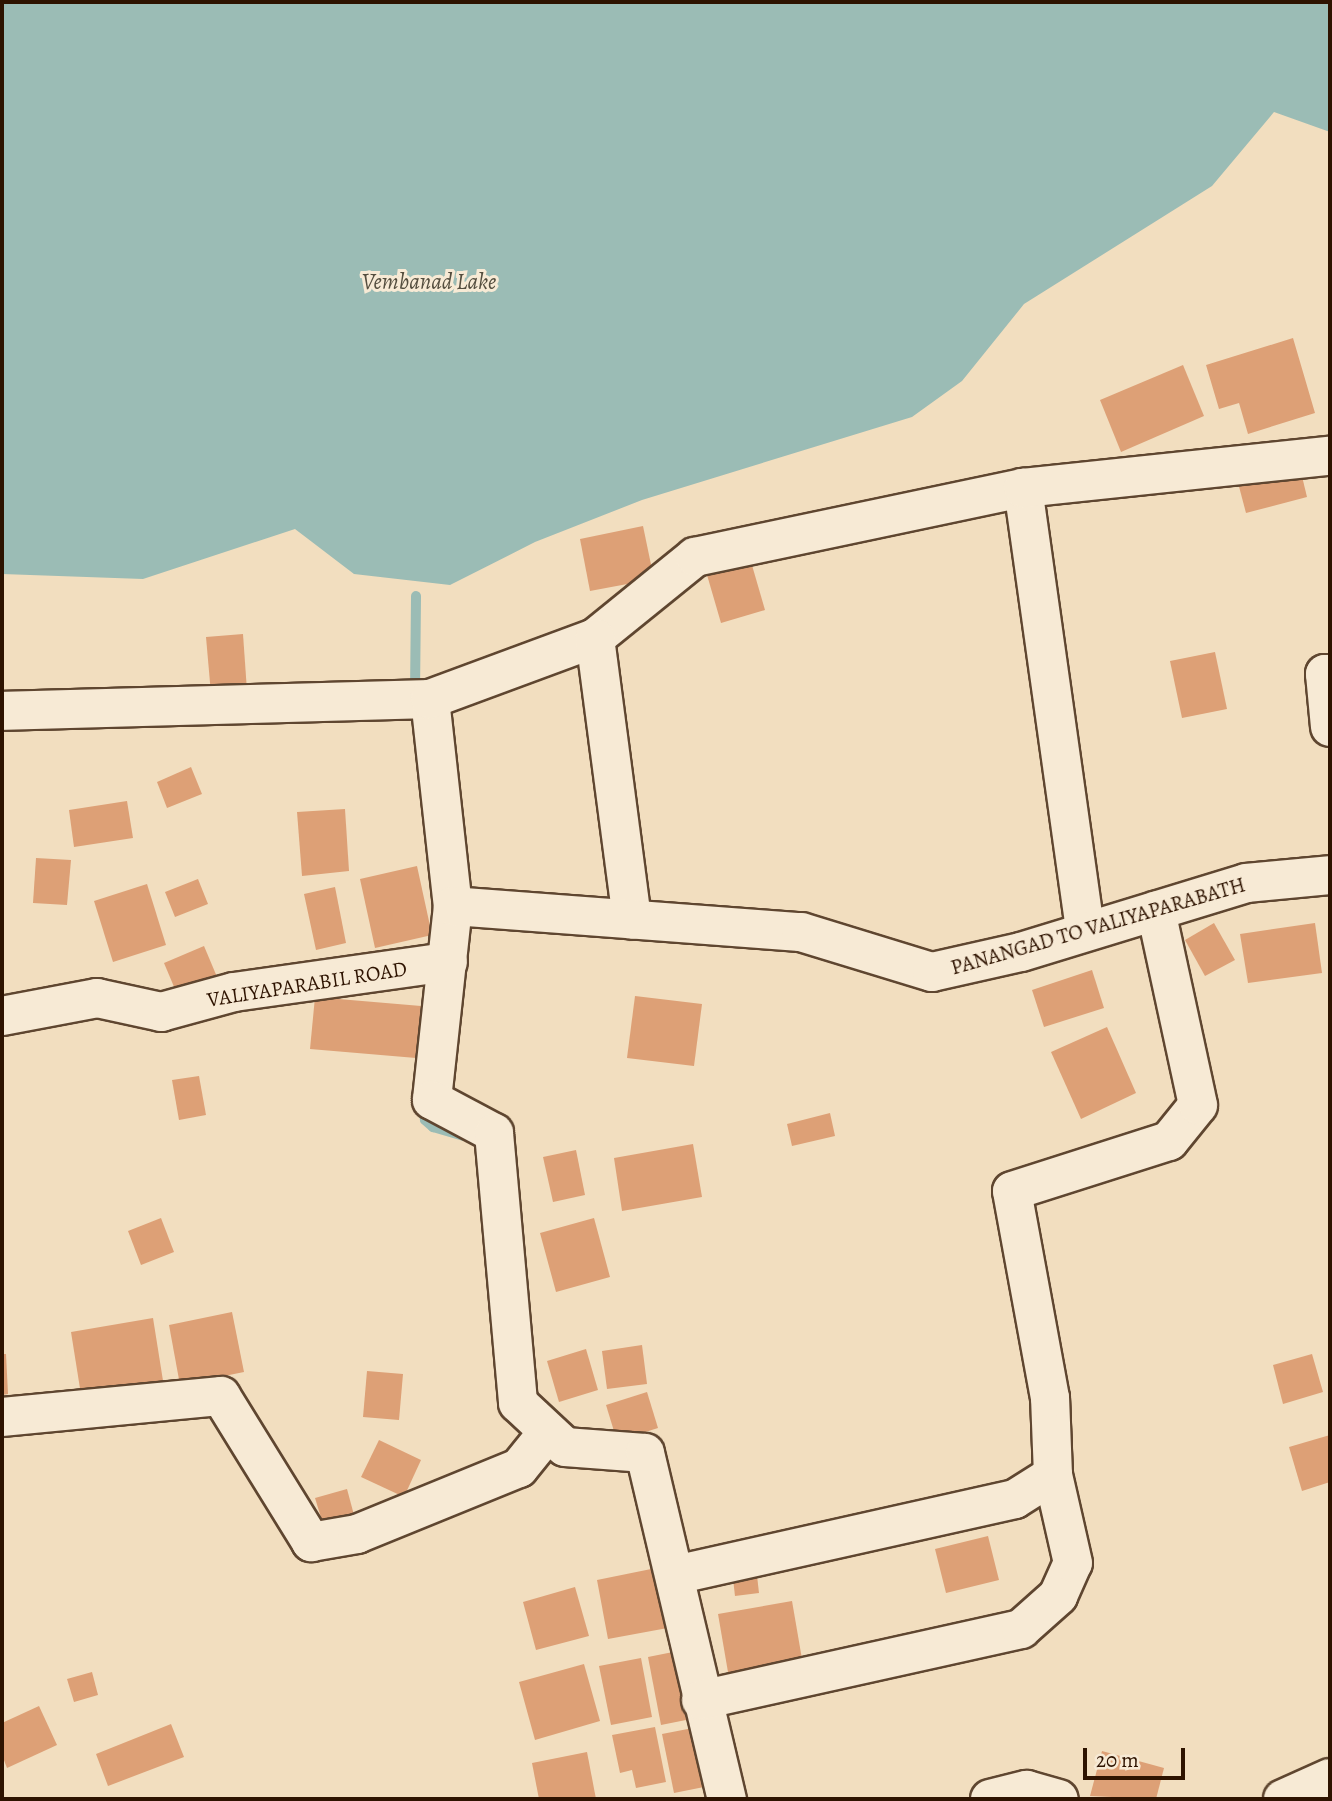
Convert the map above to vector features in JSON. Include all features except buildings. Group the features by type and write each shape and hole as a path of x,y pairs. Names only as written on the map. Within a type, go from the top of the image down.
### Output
{"street":[{"path":"2,711 430,699 596,638 695,557 1023,488 1330,456"},
{"path":"1023,488 1085,931"},
{"path":"596,638 632,920"},
{"path":"1330,674 1325,674 1330,727"},
{"path":"430,699 453,906 448,962 436,1033 432,1100 494,1133 518,1403 565,1447 645,1453 675,1575 701,1700 727,1799"},
{"name":"PANANGAD TO VALIYAPARABATH","path":"453,906 801,932 932,972 1085,931 1247,883 1330,875"},
{"path":"701,1700 1021,1629 1058,1596 1073,1563 1053,1475 1050,1398 1012,1191 1169,1141 1198,1105 1156,910"},
{"name":"VALIYAPARABIL ROAD","path":"2,1016 97,998 161,1012 234,992 448,962"},
{"path":"2,1417 221,1396 311,1542 357,1534 519,1468 548,1432"},
{"path":"675,1575 1015,1499 1053,1475"},
{"path":"1283,1799 1330,1778"},
{"path":"990,1799 1027,1790 1059,1799"}],"water":[{"name":"Vembanad Lake","path":"2,2 1330,2 1330,132 1274,112 1212,186 1024,304 962,381 912,417 642,500 535,542 450,585 354,574 295,529 143,579 2,574"}],"waterway":[{"path":"415,693 416,596"},
{"path":"423,1106 425,1120 433,1127 464,1136"}]}
